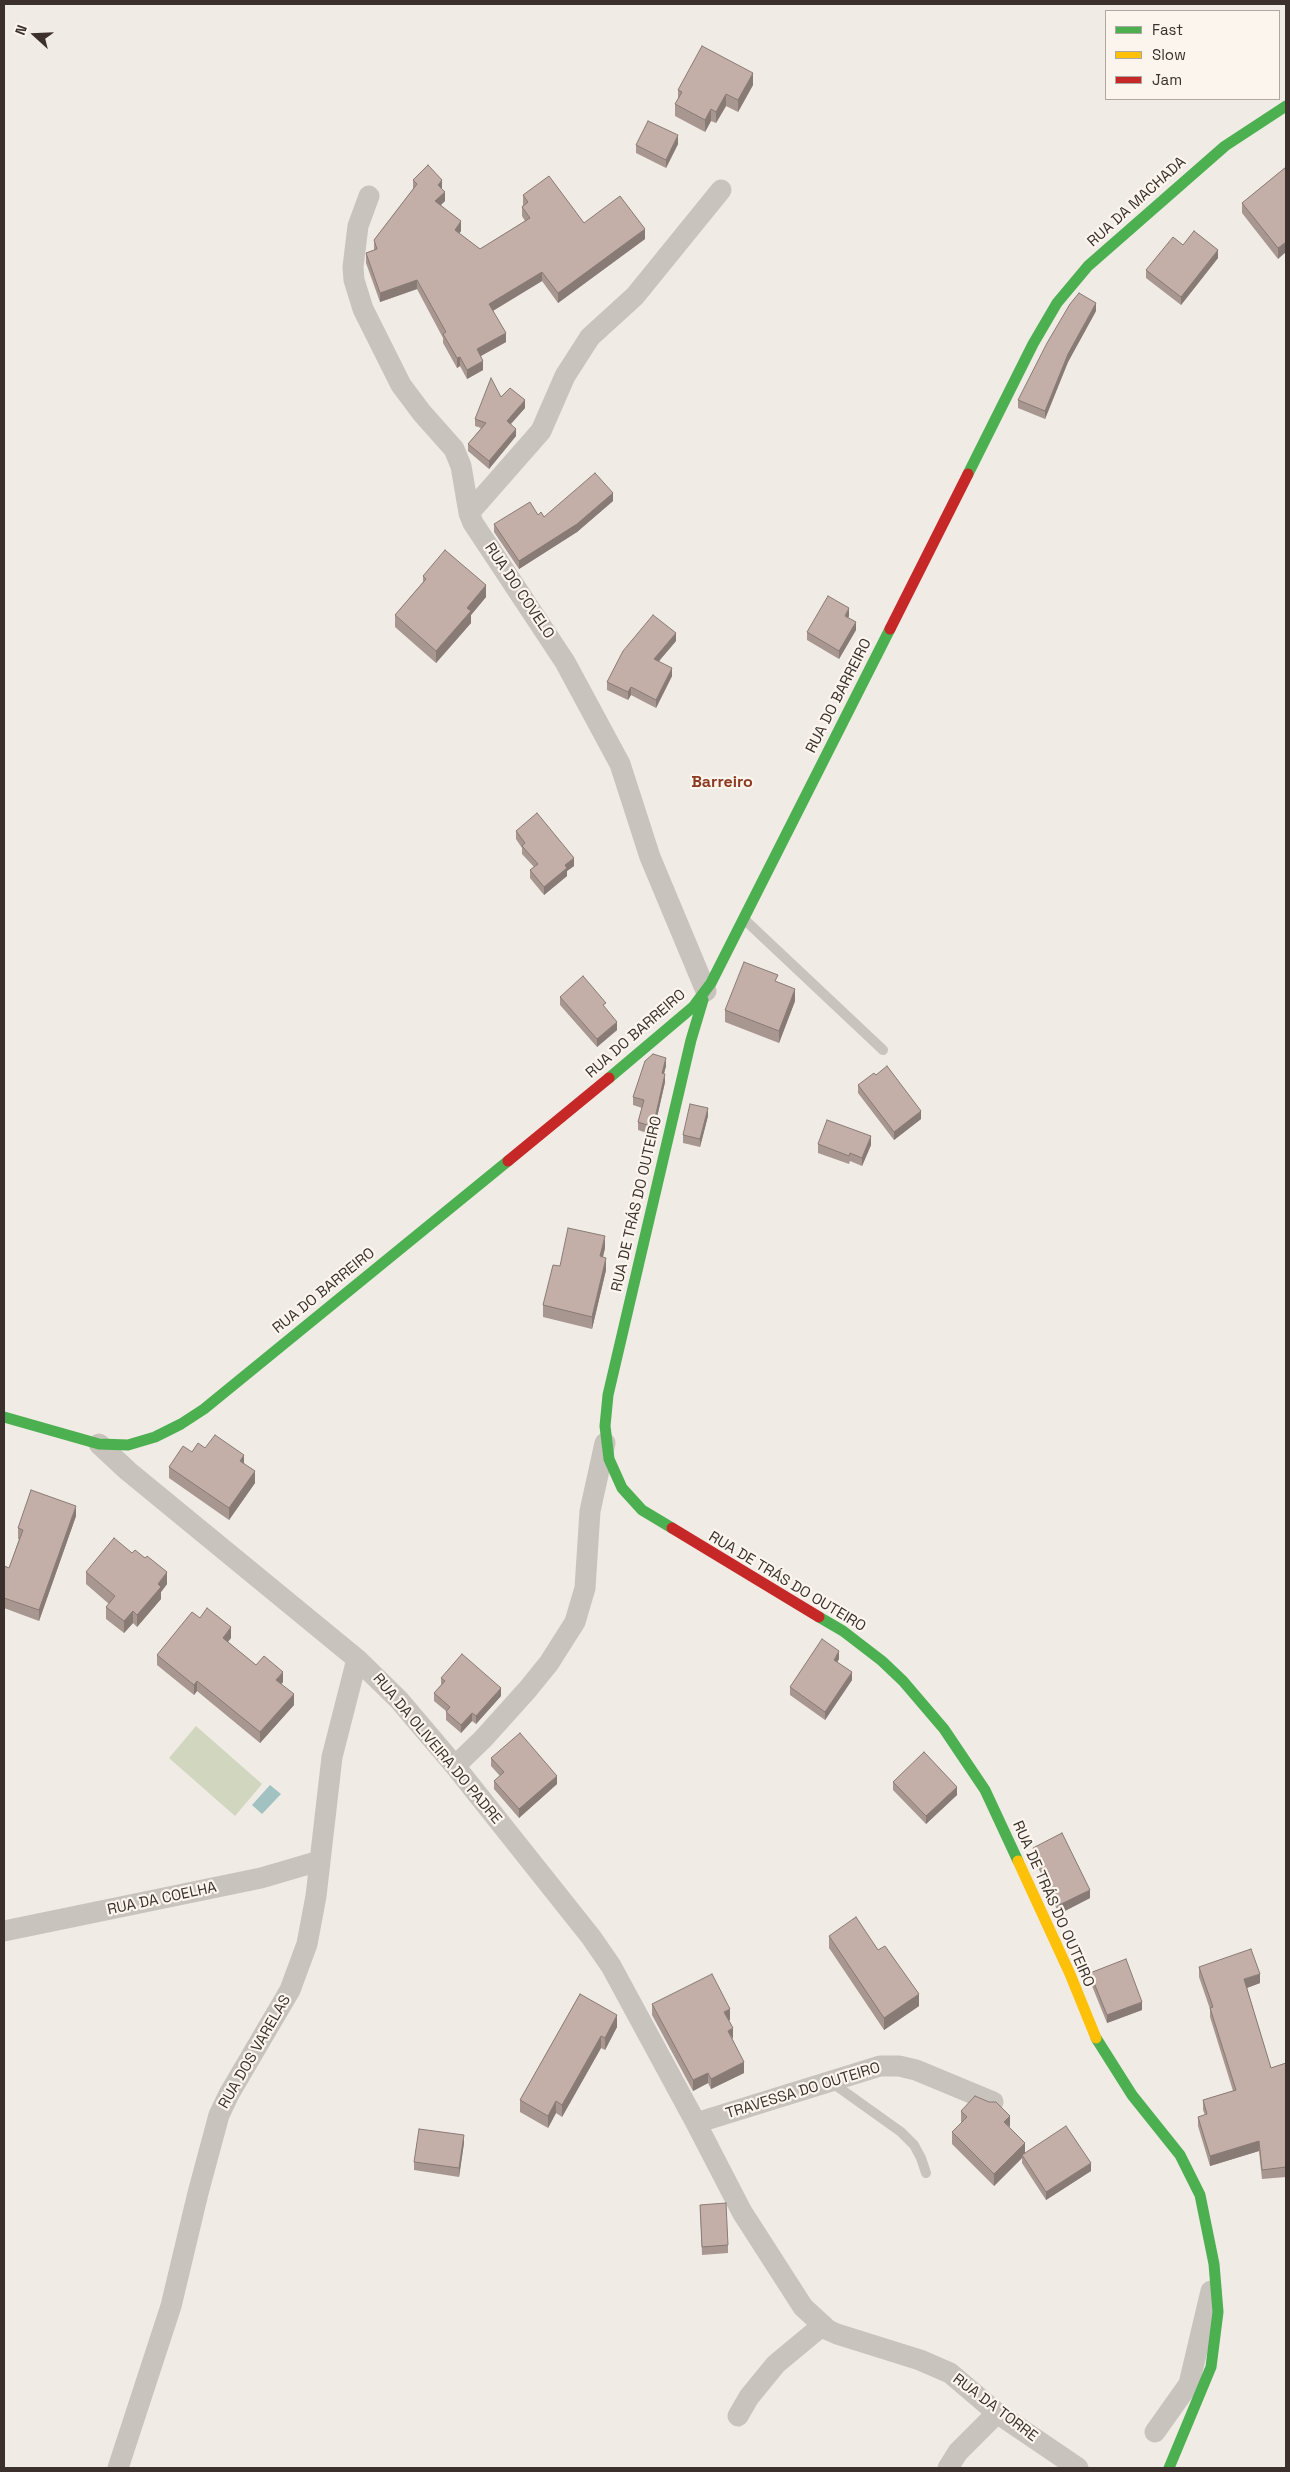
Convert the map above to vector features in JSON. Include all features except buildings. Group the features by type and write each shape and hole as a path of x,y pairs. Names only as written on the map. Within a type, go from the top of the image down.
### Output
{"street":[{"name":"RUA DA MACHADA","path":"1033,344 1057,302 1088,266 1225,146 1286,106"},
{"path":"469,513 541,430 565,376 590,337 635,296 721,190"},
{"name":"RUA DO COVELO","path":"369,196 355,241 353,267 358,294 372,329 401,385 422,414 454,449 460,466 469,513 478,531 560,654 620,764 650,857 706,991"},
{"name":"RUA DO BARREIRO","path":"4,1416 99,1444 128,1445 155,1436 181,1424 204,1409 668,1030 706,991 724,960 1033,344"},
{"name":"RUA DE TRÁS DO OUTEIRO","path":"706,991 691,1040 611,1381 606,1410 606,1440 614,1475 631,1500 642,1510 843,1631 903,1681 944,1729 975,1773 994,1808 1096,2038 1118,2076 1180,2155 1200,2195 1212,2249 1218,2312 1213,2358 1202,2393 1169,2468"},
{"path":"455,1766 483,1739 528,1689 554,1656 575,1622 585,1588 590,1511 606,1440"},
{"name":"RUA DA OLIVEIRA DO PADRE","path":"99,1444 128,1471 357,1659 399,1700 455,1766 601,1952 628,1994 742,2212 788,2286 803,2307 823,2326"},
{"name":"RUA DOS VARELAS","path":"118,2468 171,2306 200,2184 219,2115 229,2094 290,1990 302,1961 312,1922 332,1758 357,1659"},
{"name":"RUA DA COELHA","path":"4,1931 261,1878 319,1861"},
{"name":"TRAVESSA DO OUTEIRO","path":"696,2123 880,2066 899,2066 916,2070 993,2102"},
{"path":"1154,2432 1182,2396 1192,2376 1213,2286 1212,2249"},
{"path":"738,2416 748,2397 776,2364 823,2326"},
{"name":"RUA DA TORRE","path":"823,2326 836,2334 937,2367 960,2380 997,2413 1078,2468"},
{"path":"948,2468 958,2452 997,2413"}],"lane":[{"path":"744,919 883,1050"},
{"path":"831,2082 901,2132 914,2145 926,2174"}],"green space":[{"path":"196,1726 262,1784 235,1816 169,1758"}],"water":[{"path":"270,1785 281,1794 262,1814 252,1805"}],"traffic: fast":[{"path":"968,474 1033,344 1057,303 1088,266 1225,146 1286,106"},
{"path":"609,1078 693,1007 711,983 890,629"},
{"path":"672,1528 642,1510 622,1488 609,1459 605,1426 608,1395 691,1040 703,1000"},
{"path":"4,1417 99,1444 128,1445 155,1437 181,1424 204,1409 508,1161"},
{"path":"819,1617 843,1631 882,1661 903,1681 944,1729 985,1790 1018,1861"},
{"path":"1096,2038 1132,2095 1180,2155 1200,2195 1214,2264 1218,2312 1211,2367 1169,2468"}],"traffic: slow":[{"path":"1018,1861 1070,1974 1096,2038"}],"traffic: jam":[{"path":"890,629 968,474"},
{"path":"508,1161 609,1078"},
{"path":"672,1528 819,1617"}],"district":[{"name":"Barreiro","path":"722,783"}]}
